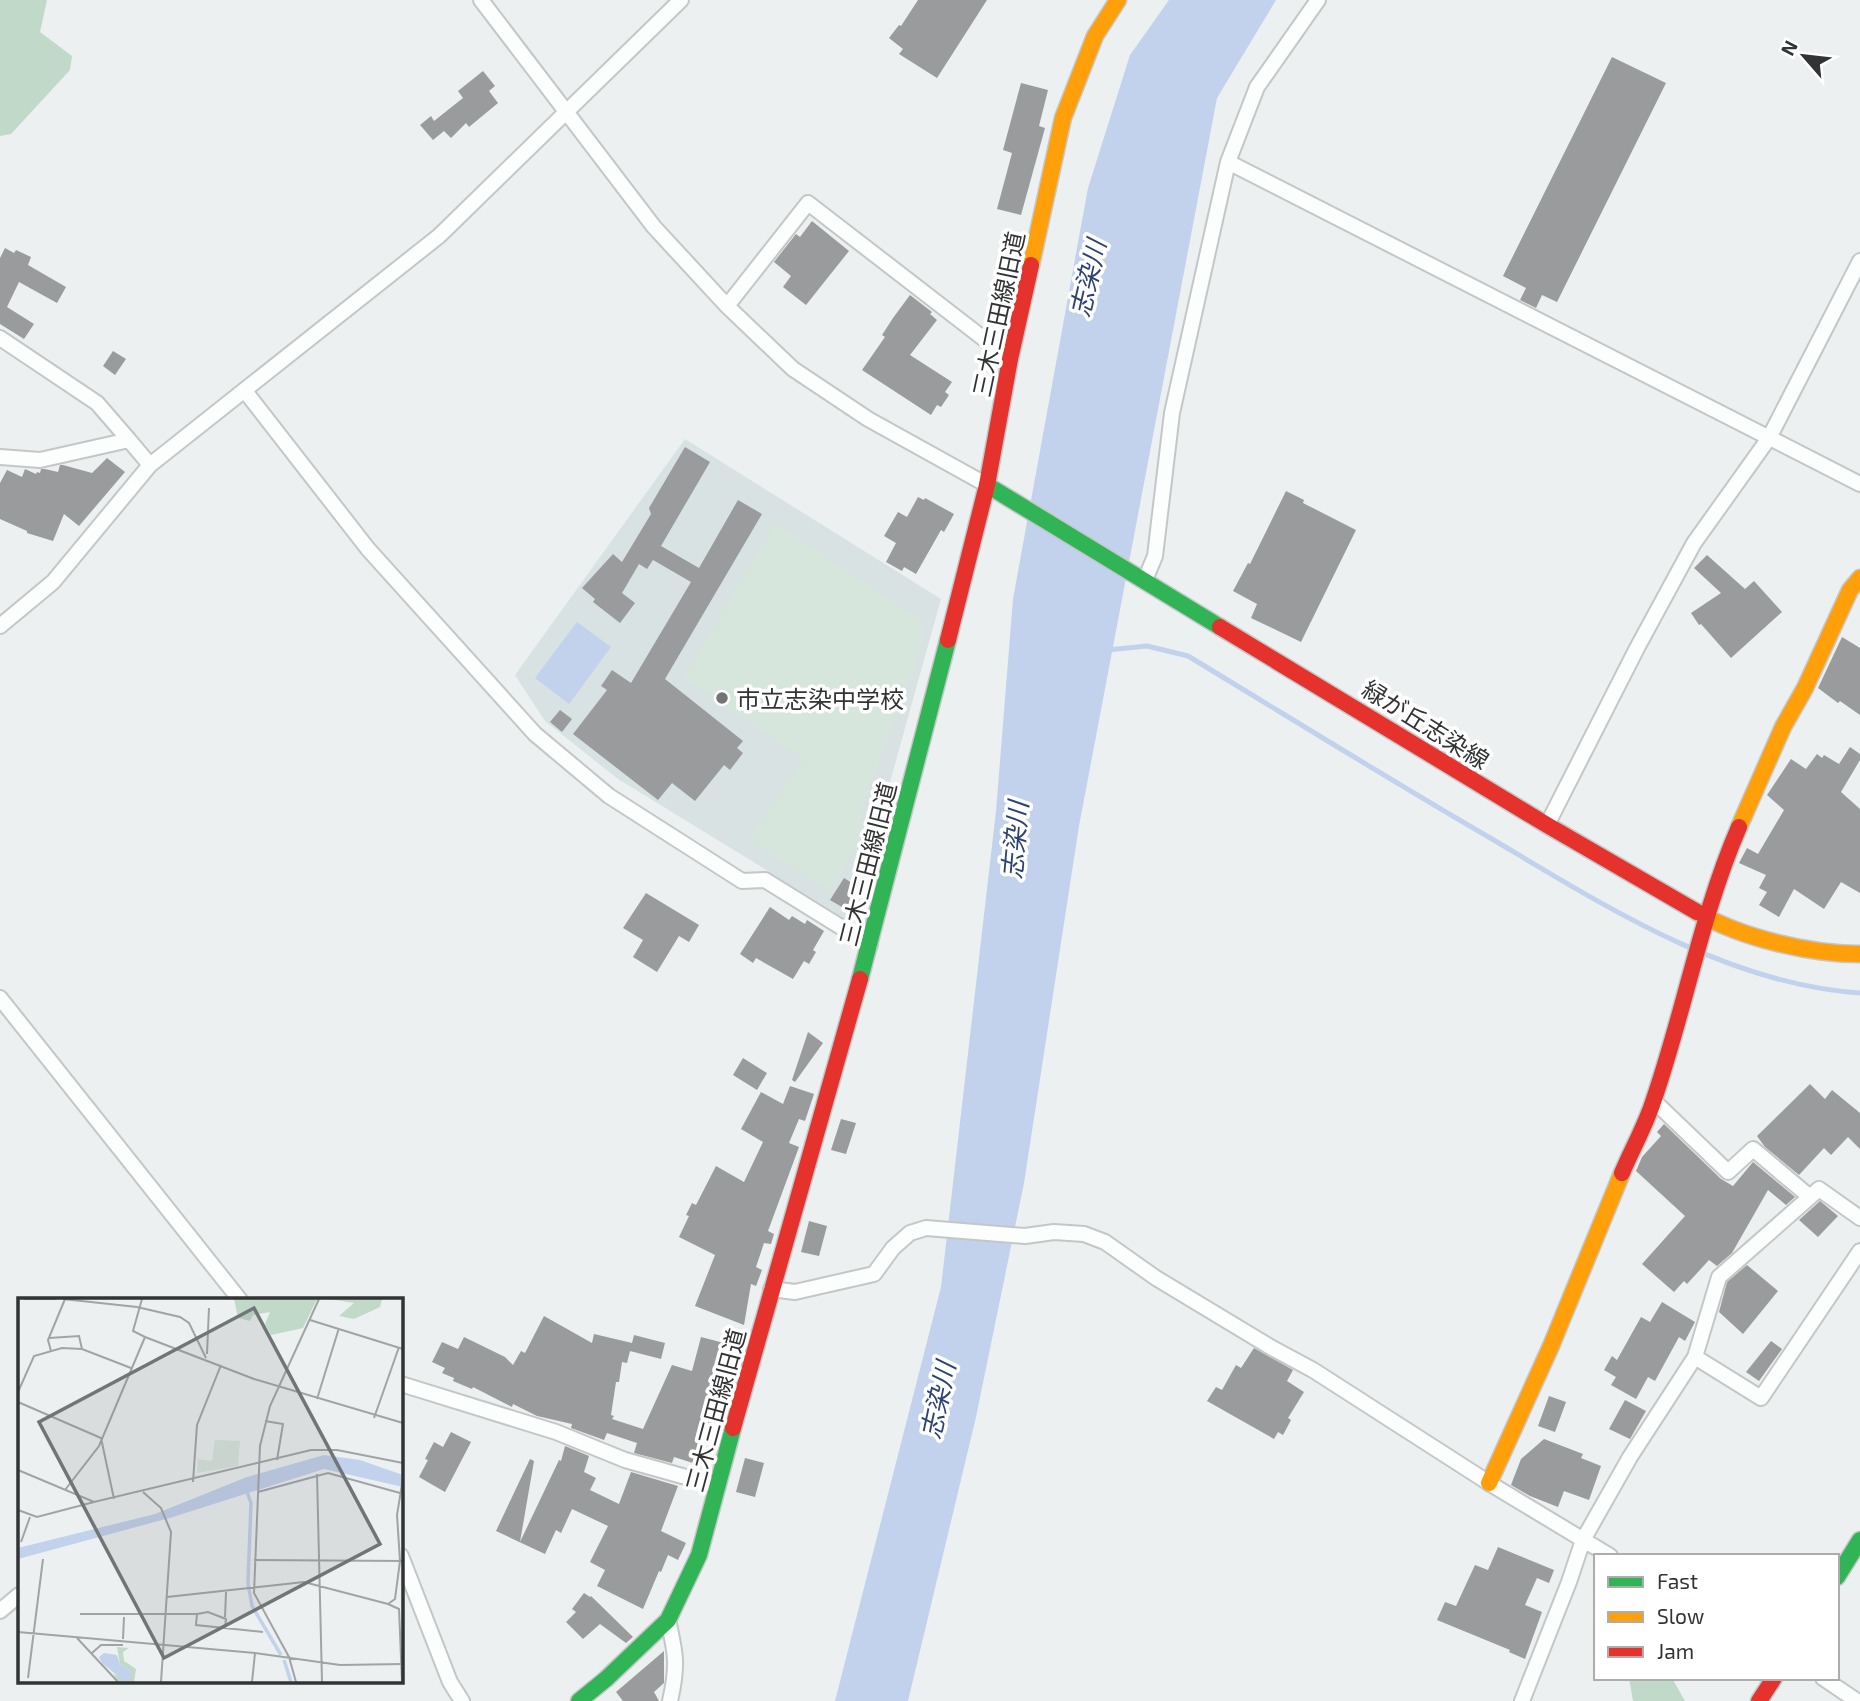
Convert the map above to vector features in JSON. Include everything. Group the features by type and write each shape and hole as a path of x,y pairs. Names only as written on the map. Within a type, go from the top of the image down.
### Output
{"street":[{"path":"481,0 654,227 727,306 793,369 868,419 987,485"},
{"path":"0,626 53,582 150,465 439,236 681,0"},
{"name":"三木三田線旧道","path":"579,1701 668,1620 699,1555 771,1289 870,945 987,485 1010,359 1063,118 1095,36 1118,0"},
{"path":"1145,580 1155,556 1172,413 1228,162 1257,87 1318,0"},
{"path":"1228,162 1860,484"},
{"path":"727,306 808,203 1010,359"},
{"path":"1547,825 1694,543 1769,438 1860,261"},
{"path":"0,338 97,403 150,465"},
{"path":"245,391 368,549 536,734 609,796 731,874 743,881 765,880 870,945"},
{"path":"0,457 40,460 129,440"},
{"name":"緑が丘志染線","path":"987,485 1547,825 1706,917 1753,937 1838,954 1860,954"},
{"path":"1489,1483 1551,1346 1601,1219 1654,1101 1724,862 1783,727 1805,688 1850,590 1860,578"},
{"path":"0,998 238,1298"},
{"path":"1654,1101 1728,1172 1753,1149 1810,1197"},
{"path":"1522,1701 1583,1541 1630,1457 1695,1357 1719,1278 1819,1189 1860,1218"},
{"path":"771,1289 795,1292 874,1274 893,1248 910,1233 926,1228 1025,1236 1055,1232 1084,1234 1105,1242 1156,1278 1313,1370 1489,1483 1606,1554"},
{"path":"1695,1357 1761,1398 1860,1251"},
{"path":"402,1384 556,1432 625,1460 718,1486"},
{"path":"1839,1574 1860,1540"},
{"path":"402,1559 450,1682 462,1701"},
{"path":"0,1611 18,1596"},
{"path":"668,1620 677,1673 670,1701"},
{"path":"1759,1701 1773,1680"},
{"path":"1826,1680 1857,1701"}],"shaded area":[{"name":"市立志染中学校","path":"685,439 941,599 851,922 618,779 545,721 515,675"},
{"path":"775,523 921,620 923,643 860,812 863,833 831,891 747,840 805,760 684,678"}],"green space":[{"path":"0,0 47,0 40,32 72,56 70,70 11,134 0,136"},
{"path":"1629,1680 1673,1680 1685,1701 1633,1701"}],"water":[{"name":"志染川","path":"1169,0 1276,0 1217,98 1079,826 1024,1183 976,1417 908,1701 835,1701 941,1287 996,811 1013,599 1088,188 1130,55"},
{"path":"577,622 611,647 569,704 535,678"}],"building":[{"path":"918,0 987,0 937,78 899,54 903,49 889,38 899,25 901,26"},
{"path":"1612,57 1666,83 1557,302 1542,295 1536,308 1520,300 1526,288 1503,276"},
{"path":"483,71 495,86 489,91 498,103 469,127 466,123 451,138 444,131 433,140 420,125 431,116 434,121 463,98 458,91"},
{"path":"1021,83 1048,90 1039,126 1045,128 1021,215 997,209 1012,153 1003,150"},
{"path":"812,221 849,251 806,305 783,287 791,276 774,262 796,234 800,237"},
{"path":"5,248 31,257 28,265 66,287 57,303 19,282 7,307 34,324 24,339 0,324 0,258"},
{"path":"910,295 932,312 930,314 937,320 910,355 952,382 945,392 949,395 941,407 937,405 931,415 862,370"},
{"path":"113,351 126,359 115,375 103,366"},
{"path":"685,447 710,462 661,546 699,568 738,500 762,514 665,679 743,741 737,748 743,753 730,770 724,765 695,801 672,783 658,800 573,734 607,690 601,686 612,670 631,683 691,582 653,560 647,569 639,564 622,593 635,603 620,623 593,602 595,599 582,588 613,554 622,562 651,514 649,508"},
{"path":"107,458 125,472 79,526 64,514 53,541 27,533 0,519 0,483 7,470 22,477 25,469 36,474 40,473 41,469 58,472 60,465 63,465 92,473"},
{"path":"1286,491 1304,500 1303,503 1356,530 1301,642 1251,618 1257,604 1233,591 1248,563 1250,564"},
{"path":"918,497 954,514 944,532 941,530 916,574 904,567 902,571 886,562 896,543 884,536 898,512 907,517"},
{"path":"1707,555 1745,589 1754,581 1782,612 1731,658 1691,613 1721,593 1694,568"},
{"path":"1842,637 1860,648 1860,715 1818,688"},
{"path":"560,710 572,719 562,732 550,722"},
{"path":"1850,747 1860,754 1860,760 1841,792 1860,809 1860,893 1841,882 1824,909 1794,889 1779,917 1759,905 1767,892 1759,888 1766,875 1739,863 1747,848 1758,854 1784,810 1767,795 1791,759 1806,769 1817,754 1839,764"},
{"path":"844,878 860,888 847,910 830,900"},
{"path":"646,893 699,925 689,942 679,936 657,972 633,957 643,940 623,928"},
{"path":"770,907 789,920 792,916 805,924 807,920 824,931 813,950 816,952 809,964 804,961 793,979 756,958 753,963 740,954"},
{"path":"808,1032 823,1043 795,1082 792,1080"},
{"path":"743,1058 767,1073 757,1090 733,1075"},
{"path":"1810,1084 1825,1099 1832,1090 1860,1113 1860,1149 1848,1137 1831,1155 1824,1148 1799,1175 1765,1147 1757,1136"},
{"path":"790,1086 814,1094 805,1121 799,1119 789,1143 799,1147 768,1231 774,1234 771,1244 764,1243 756,1267 762,1270 756,1286 751,1284 744,1325 695,1306 715,1255 679,1237 692,1203 696,1205 716,1166 744,1182 763,1142 741,1129 761,1092 783,1104"},
{"path":"841,1119 856,1123 846,1154 831,1150"},
{"path":"1664,1124 1721,1179 1733,1186 1753,1162 1795,1197 1786,1205 1768,1190 1732,1253 1717,1266 1709,1260 1687,1284 1684,1281 1674,1292 1642,1264 1685,1216 1636,1171 1642,1157 1661,1136 1657,1132"},
{"path":"1820,1201 1838,1216 1818,1237 1799,1220"},
{"path":"809,1221 827,1226 819,1256 801,1252"},
{"path":"1747,1265 1778,1291 1743,1334 1719,1312 1727,1282"},
{"path":"1662,1302 1695,1322 1685,1341 1679,1337 1655,1381 1648,1377 1636,1399 1611,1385 1616,1377 1604,1370 1612,1356 1617,1360 1641,1317 1650,1322"},
{"path":"544,1316 592,1343 594,1334 632,1343 627,1363 622,1362 619,1382 616,1382 611,1415 614,1416 612,1419 643,1429 672,1365 692,1371 701,1337 724,1343 705,1407 714,1410 710,1429 704,1444 700,1443 693,1463 674,1457 672,1463 634,1453 637,1443 607,1433 604,1440 571,1428 572,1424 537,1416 513,1404 512,1407 473,1387 472,1389 453,1381 454,1378 442,1373 445,1368 432,1362 442,1342 458,1349 464,1337 505,1357 513,1365 521,1351 525,1353"},
{"path":"634,1335 665,1343 661,1359 630,1351"},
{"path":"1771,1341 1782,1349 1759,1381 1746,1372"},
{"path":"1254,1348 1293,1370 1287,1381 1304,1392 1288,1418 1291,1420 1283,1435 1278,1432 1274,1439 1207,1401 1216,1387 1222,1390 1236,1365 1241,1368"},
{"path":"1549,1396 1566,1402 1555,1432 1538,1426"},
{"path":"1625,1400 1646,1411 1630,1439 1609,1429"},
{"path":"451,1432 471,1442 445,1492 419,1477 434,1442 443,1447"},
{"path":"1544,1439 1583,1454 1581,1458 1601,1466 1589,1500 1564,1491 1558,1507 1511,1485 1521,1459"},
{"path":"565,1446 589,1456 584,1472 596,1478 590,1490 619,1504 631,1472 678,1486 661,1531 686,1543 678,1560 668,1555 643,1609 597,1586 605,1570 590,1562 608,1526 572,1509 561,1533 556,1530 545,1554 496,1531 530,1459 534,1461 520,1542 559,1460 561,1461"},
{"path":"745,1458 764,1463 755,1497 736,1492"},
{"path":"1498,1547 1554,1570 1549,1583 1537,1578 1525,1605 1542,1612 1525,1659 1509,1652 1510,1650 1437,1620 1445,1602 1456,1606 1475,1565 1488,1570"},
{"path":"584,1593 591,1596 633,1637 626,1643 600,1624 583,1639 566,1622 576,1612 572,1609"},
{"path":"664,1651 664,1683 654,1692 659,1701 623,1701 616,1692"}],"waterway":[{"path":"1107,650 1147,646 1188,656 1578,890 1668,938 1762,975 1810,987 1860,993"}],"traffic: fast":[{"path":"987,485 1220,627"},
{"path":"860,979 948,640"},
{"path":"579,1701 668,1620 699,1555 733,1428"},
{"path":"1839,1574 1860,1540"}],"traffic: slow":[{"path":"1031,265 1063,118 1095,36 1118,0"},
{"path":"1739,827 1783,727 1805,688 1850,590 1860,578"},
{"path":"1697,912 1734,930 1776,943 1820,951 1860,954"},
{"path":"1489,1483 1551,1346 1622,1173"}],"traffic: jam":[{"path":"948,640 987,485 1010,359 1031,265"},
{"path":"1220,627 1547,825 1697,912"},
{"path":"1622,1173 1651,1109 1714,894 1739,827"},
{"path":"733,1428 860,979"},
{"path":"1759,1701 1773,1680"}],"place":[{"name":"市立志染中学校","path":"722,698"}]}
